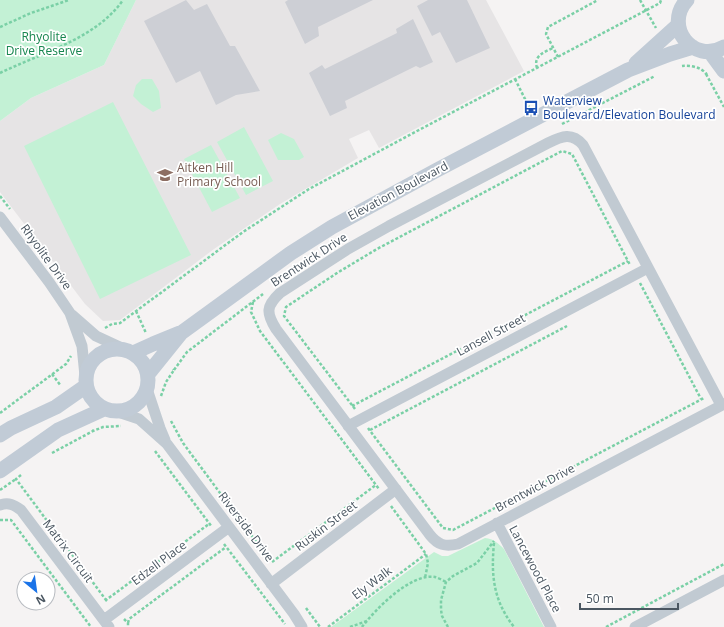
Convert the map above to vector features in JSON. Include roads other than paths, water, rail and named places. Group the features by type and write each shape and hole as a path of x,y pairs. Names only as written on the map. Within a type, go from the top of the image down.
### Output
{"street":[{"path":"684,2 678,15 680,34 685,42 701,51 717,49 724,71"},
{"name":"Elevation Boulevard","path":"628,70 678,25"},
{"name":"Elevation Boulevard","path":"128,351 152,344 181,332 291,253 332,228 437,170 628,70 692,47"},
{"name":"Brentwick Drive","path":"572,137 583,145 722,404 458,544 444,546 434,540 270,320 268,313 273,300 280,293 348,249 548,143 559,138 572,137"},
{"name":"Rhyolite Drive","path":"0,217 49,282 70,313 82,346 86,381"},
{"name":"Lansell Street","path":"348,426 648,268"},
{"name":"Rhyolite Drive","path":"70,313 96,336 128,351"},
{"name":"Elevation Boulevard","path":"148,374 181,332"},
{"path":"0,471 58,430 110,410 126,410 135,406 147,389 148,374 140,358 128,351 113,349 103,352 95,358 89,366 86,381 89,396 96,404 110,410"},
{"path":"0,435 11,428 56,407 86,381"},
{"name":"Riverside Drive","path":"147,389 167,444"},
{"name":"Riverside Drive","path":"110,410 139,419 167,444 294,614 302,627"},
{"name":"Ruskin Street","path":"271,584 396,489"},
{"name":"Matrix Circuit","path":"0,505 8,503 15,505 21,510 106,624"},
{"name":"Lancewood Place","path":"496,523 551,627"},
{"name":"Edzell Place","path":"106,624 229,527"},
{"path":"638,626 724,580"}],"place":[{"name":"Waterview Boulevard/Elevation Boulevard","path":"531,108"},
{"name":"Aitken Hill Primary School","path":"165,175"}],"park label":[{"name":"Rhyolite Drive Reserve","path":"44,44"}]}
